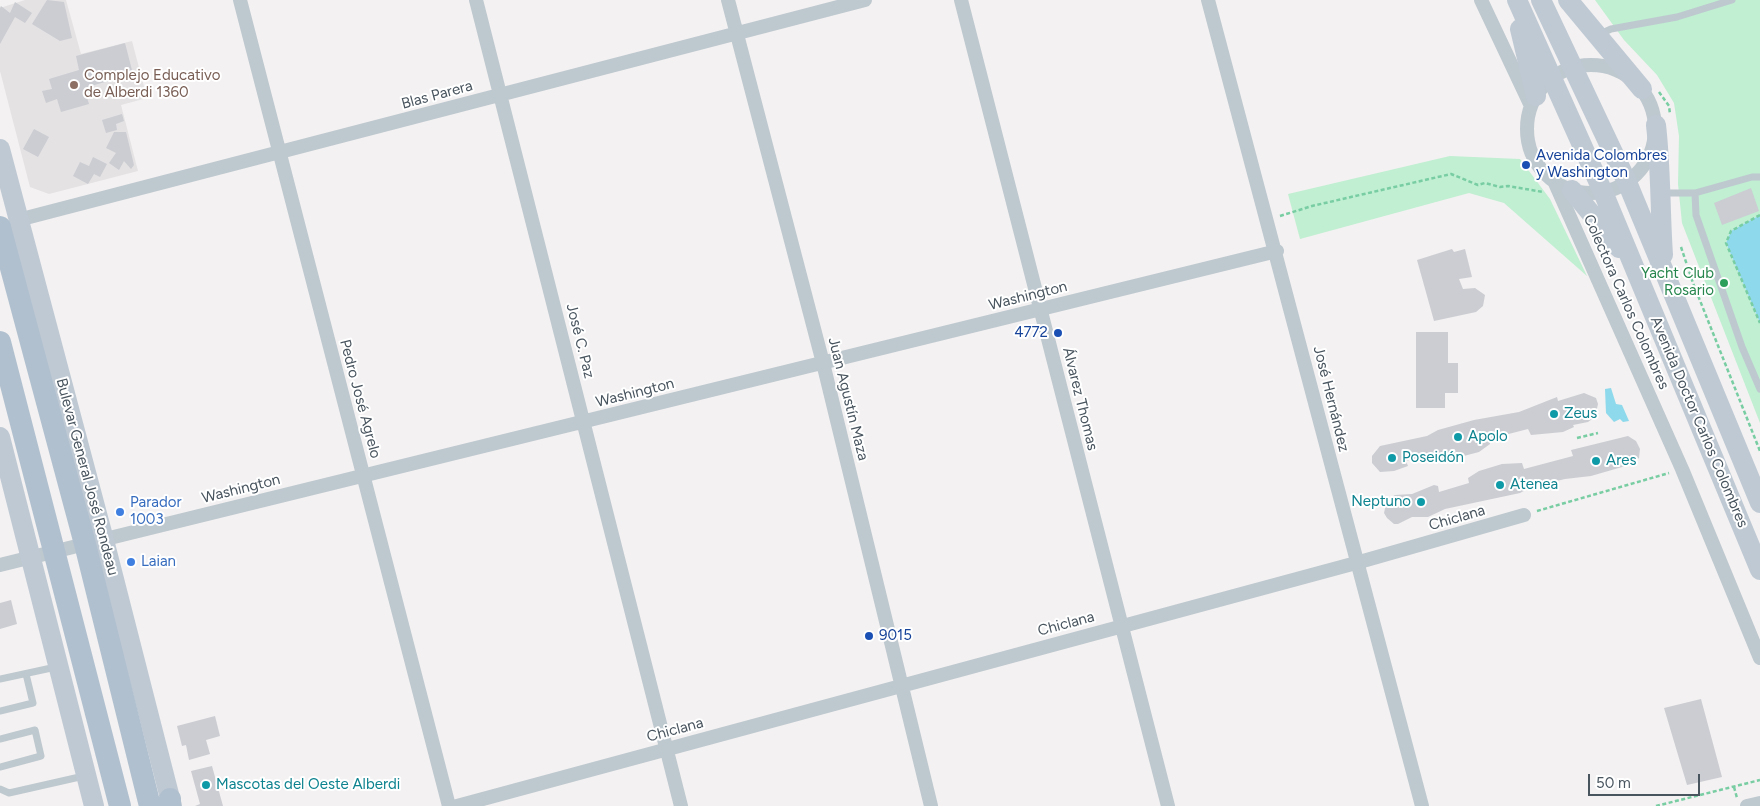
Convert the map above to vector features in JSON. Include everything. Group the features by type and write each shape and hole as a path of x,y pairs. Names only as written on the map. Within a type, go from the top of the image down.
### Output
{"main road":[{"path":"1513,0 1533,101"},
{"name":"Avenida Doctor Carlos Colombres","path":"1517,0 1603,192 1760,570"},
{"name":"Avenida Doctor Carlos Colombres","path":"1541,0 1627,182 1760,503"},
{"path":"1568,0 1598,36 1648,87"},
{"path":"1663,120 1660,193 1665,277"},
{"name":"Bulevar General José Rondeau","path":"0,149 9,223 165,804"},
{"path":"1558,188 1634,267"},
{"path":"0,342 120,806"},
{"path":"0,437 94,806"}],"street":[{"name":"Pedro José Agrelo","path":"240,0 449,806"},
{"name":"José C. Paz","path":"476,0 681,806"},
{"name":"Juan Agustín Maza","path":"728,0 823,363 931,806"},
{"name":"Blas Parera","path":"9,223 738,35 865,0"},
{"name":"Álvarez Thomas","path":"962,0 1168,806"},
{"name":"José Hernández","path":"1208,0 1277,251 1356,563 1422,806"},
{"path":"1482,0 1533,101 1552,78 1573,67 1598,65 1623,73 1648,87 1651,106 1663,120 1643,166 1627,182 1603,192 1587,193 1558,188"},
{"name":"Colectora Carlos Colombres","path":"1533,101 1527,125 1529,144 1536,162 1558,188 1682,469 1760,658"},
{"name":"Washington","path":"0,564 1277,251"},
{"name":"Chiclana","path":"457,806 1356,563 1524,515"},
{"path":"1747,806 1760,803"}],"lane":[{"path":"1598,36 1611,29 1677,17 1732,0"},
{"path":"1660,193 1694,193 1752,177 1760,177"},
{"path":"1694,193 1696,215 1742,347 1760,389"},
{"path":"0,679 58,666"},
{"path":"0,711 33,703 26,674"},
{"path":"0,739 35,730 41,756 0,766"},
{"path":"0,789 9,793 86,775"}],"path":[{"path":"1648,87 1669,106 1663,120"},
{"path":"1268,220 1312,206 1451,174 1478,185 1485,183 1500,188 1508,186 1558,188"},
{"path":"1760,215 1731,231 1726,243 1760,323"},
{"path":"1679,242 1693,283 1760,451"},
{"path":"1577,438 1598,433"},
{"path":"1524,515 1682,469"},
{"path":"1656,806 1760,780"}],"shaded area":[{"name":"Complejo Educativo de Alberdi 1360","path":"25,0 66,0 81,54 132,41 147,98 121,105 138,171 49,194 30,187 0,71 0,8"}],"green space":[{"path":"1595,0 1760,0 1760,215 1731,231 1726,243 1760,323 1760,423 1682,223 1678,184 1679,136 1674,103 1657,75 1624,40"},
{"path":"1450,156 1520,159 1550,199 1587,276 1504,203 1469,193 1300,239 1288,194"}],"water":[{"path":"1760,215 1760,323 1726,243 1731,231"},
{"path":"1611,388 1616,404 1622,405 1629,421 1623,422 1620,419 1614,422 1606,413 1605,389"}],"building":[{"path":"47,0 64,2 72,38 60,41 32,24"},
{"path":"15,2 32,13 25,23 15,17 0,44 0,8 1,6 10,13"},
{"path":"125,43 133,74 84,88 89,104 61,112 57,99 46,103 42,91 52,89 49,79 79,70 76,56"},
{"path":"122,114 124,121 116,124 117,130 106,133 102,120"},
{"path":"34,129 49,137 38,157 23,149"},
{"path":"114,132 126,132 134,165 131,169 124,161 119,170 109,163 116,153 106,148"},
{"path":"93,157 107,164 100,177 94,174 88,184 73,176 80,162 89,166"},
{"path":"1751,188 1759,211 1722,225 1714,203"},
{"path":"1452,249 1454,252 1465,249 1472,277 1459,279 1463,289 1475,288 1485,295 1483,306 1476,312 1434,321 1417,260"},
{"path":"1416,332 1448,332 1448,363 1458,363 1458,393 1445,393 1445,408 1416,408"},
{"path":"1584,393 1596,398 1598,404 1595,417 1588,422 1573,425 1574,427 1563,432 1531,435 1528,429 1489,439 1490,444 1479,452 1456,458 1437,460 1434,454 1406,461 1408,466 1394,471 1380,472 1372,463 1372,456 1380,446 1427,436 1438,430 1474,420 1519,412 1557,397 1558,401"},
{"path":"1628,436 1636,441 1640,449 1639,458 1629,465 1591,476 1565,479 1531,487 1520,493 1445,509 1428,517 1412,517 1398,524 1394,524 1384,513 1387,500 1395,495 1412,494 1434,485 1438,486 1439,492 1469,483 1468,478 1479,471 1502,464 1522,463 1524,469 1573,456 1571,450"},
{"path":"11,600 17,624 0,629 0,603"},
{"path":"1701,699 1722,777 1687,785 1664,708"},
{"path":"215,716 220,736 206,740 210,754 189,760 186,745 182,746 177,726"},
{"name":"Mascotas del Oeste Alberdi","path":"212,766 223,806 195,806 200,804 191,771"}],"place":[{"name":"Complejo Educativo de Alberdi 1360","path":"74,85"},
{"name":"Avenida Colombres y Washington","path":"1526,165"},
{"name":"Yacht Club Rosario","path":"1724,283"},
{"name":"4772","path":"1058,333"},
{"name":"Zeus","path":"1554,414"},
{"name":"Apolo","path":"1458,437"},
{"name":"Poseidón","path":"1392,458"},
{"name":"Ares","path":"1596,461"},
{"name":"Atenea","path":"1500,485"},
{"name":"Neptuno","path":"1421,502"},
{"name":"Parador 1003","path":"120,512"},
{"name":"Laian","path":"131,562"},
{"name":"9015","path":"869,636"},
{"name":"Mascotas del Oeste Alberdi","path":"206,785"}]}
